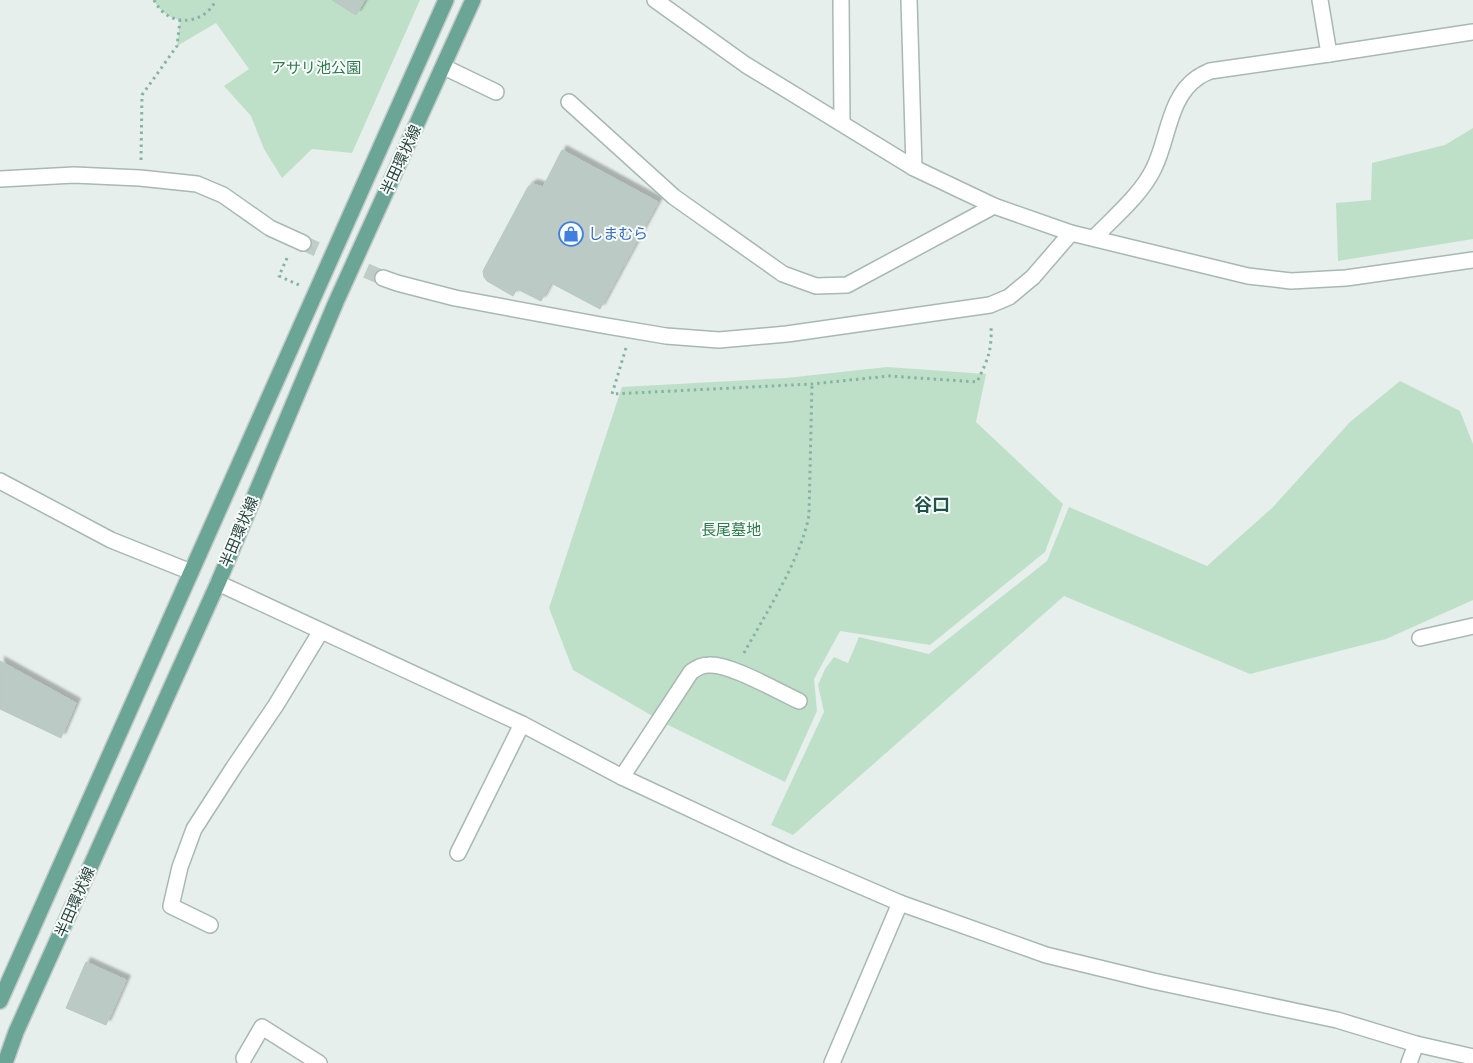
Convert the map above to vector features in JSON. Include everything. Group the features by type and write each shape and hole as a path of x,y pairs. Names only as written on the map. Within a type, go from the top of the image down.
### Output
{"main road":[{"name":"半田環状線","path":"0,1001 446,0"},
{"name":"半田環状線","path":"5,1063 16,1032 218,583 336,302 473,0"}],"street":[{"path":"655,0 746,64 914,168 994,206 1071,233 1248,276 1291,281 1346,278 1473,260"},
{"path":"841,0 842,124"},
{"path":"909,0 914,168"},
{"path":"1320,0 1329,54"},
{"path":"1094,238 1137,193 1154,168 1183,91 1196,78 1210,71 1473,32"},
{"path":"444,67 496,92"},
{"path":"569,102 674,196 783,274 816,286 847,285 994,206"},
{"path":"0,179 74,175 140,178 197,184 223,195 270,228 299,242"},
{"path":"383,278 455,298 666,336 719,340 787,334 990,305 1009,297 1032,277 1071,233"},
{"path":"0,481 111,540 191,572"},
{"path":"218,583 522,724 622,777 791,856 900,903 1046,956 1337,1020 1416,1044 1473,1057"},
{"path":"1420,638 1473,626"},
{"path":"210,925 171,906 180,867 194,830 234,766 276,705 321,631"},
{"path":"622,777 691,672 700,666 711,664 734,671 799,701"},
{"path":"458,853 522,724"},
{"path":"832,1063 900,903"},
{"path":"244,1058 262,1027 318,1063"},
{"path":"1409,1063 1416,1044"}],"path":[{"path":"154,0 163,13 171,18 180,20 200,17 209,11 216,0"},
{"path":"140,178 142,96 177,46 180,20"},
{"path":"299,242 279,276 300,285"},
{"path":"632,330 612,394 812,384 890,376 976,382 989,358 992,345 990,305"},
{"path":"734,671 786,577 807,529 810,515 812,384"}],"green space":[{"name":"アサリ池公園","path":"154,0 420,0 352,153 312,149 282,178 264,149 251,116 224,86 249,69 216,23 177,46 180,20 164,13"},
{"path":"1473,128 1473,239 1338,261 1336,203 1371,200 1372,163 1445,145"},
{"name":"長尾墓地","path":"887,367 986,374 976,422 1063,504 1045,552 930,645 840,631 814,679 817,711 785,782 668,725 573,670 549,608 622,387 786,378"},
{"path":"1400,381 1460,411 1473,444 1473,600 1386,639 1250,674 1064,596 793,835 771,825 824,712 818,685 825,669 834,657 848,663 859,637 929,654 1047,561 1069,507 1207,566 1273,507 1350,422"}],"building":[{"path":"332,0 365,0 356,15"},
{"path":"562,150 658,202 600,309 551,283 541,301 517,289 513,296 487,281 484,277 483,271 528,187 533,184 543,187"},
{"path":"0,661 76,703 61,738 0,709"},
{"path":"86,962 126,980 106,1025 66,1008"}],"tunnel":[{"path":"303,243 383,278"}],"place":[{"name":"しまむら","path":"571,234"}],"district":[{"name":"谷口","path":"932,505"}]}
